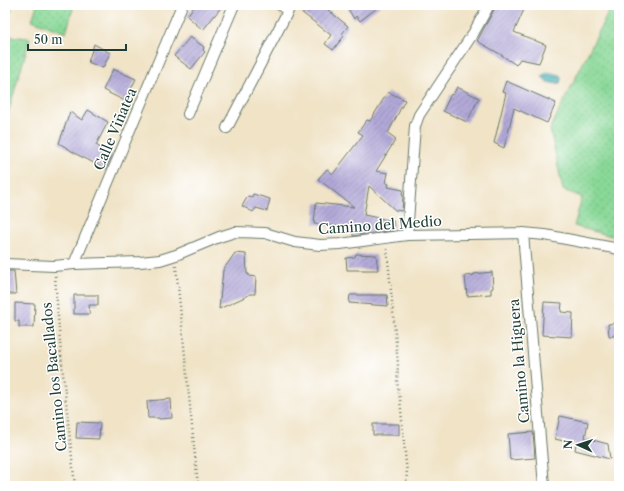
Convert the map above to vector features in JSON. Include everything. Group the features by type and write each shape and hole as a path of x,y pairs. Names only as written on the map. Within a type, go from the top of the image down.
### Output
{"street":[{"name":"Calle Viñatea","path":"74,264 182,5"},
{"path":"188,114 234,5"},
{"path":"227,128 288,11 280,5"},
{"path":"407,235 415,126 419,115 474,32 489,5"},
{"name":"Camino del Medio","path":"5,264 54,266 160,260 235,232 265,233 295,242 320,245 407,235 523,233 544,235 619,249"},
{"name":"Camino la Higuera","path":"523,233 544,486"}],"path":[{"path":"386,238 398,364 398,382 407,474 406,481"},
{"path":"176,255 198,486"},
{"name":"Camino los Bacallados","path":"54,266 75,486"}],"green space":[{"path":"5,5 12,5 6,36 30,38 5,123"},
{"path":"37,5 74,5 66,33 32,20"},
{"path":"612,5 619,5 619,238 574,226 582,197 563,190 550,129"}],"water":[{"path":"548,72 560,75 560,77 562,77 560,83 546,82 546,80 542,77"}],"building":[{"path":"195,5 223,5 203,30 187,16"},
{"path":"292,5 322,5 348,26 342,34 344,36 333,50 325,44 331,35"},
{"path":"346,5 381,5 360,21 356,16 354,19"},
{"path":"495,5 526,5 514,32 546,45 539,63 520,59 516,65 477,41 495,8"},
{"path":"190,37 204,47 203,50 205,52 191,69 174,56"},
{"path":"94,44 110,53 103,68 88,62"},
{"path":"113,69 136,79 125,101 103,90"},
{"path":"506,81 556,103 547,123 514,108 504,148 494,143 506,93 502,92"},
{"path":"457,87 479,98 467,122 443,111 451,94 453,95"},
{"path":"388,92 405,100 388,133 396,139 376,171 388,173 386,183 389,184 388,187 403,190 402,211 395,210 369,186 364,215 393,221 393,230 353,236 353,228 314,224 316,203 354,207 318,179 327,169 333,174 363,135 358,132 367,120 370,121"},
{"path":"88,110 108,122 96,145 112,155 106,169 78,155 59,143 70,112 82,120"},
{"path":"253,194 270,199 267,211 256,208 253,212 242,206 248,196 252,197"},
{"path":"235,253 246,254 247,274 249,274 249,276 256,277 255,294 250,294 219,309 223,270"},
{"path":"356,254 376,255 378,270 347,270 346,258 355,257"},
{"path":"5,271 14,271 16,294 5,294"},
{"path":"492,272 493,288 491,289 491,294 467,296 465,276"},
{"path":"74,295 98,295 98,305 89,305 90,314 74,314"},
{"path":"350,295 387,295 388,306 349,303"},
{"path":"544,302 562,303 561,312 573,313 572,337 542,335"},
{"path":"15,303 35,304 34,327 19,327 19,321 15,321"},
{"path":"619,323 619,336 609,336 608,324"},
{"path":"171,399 172,418 148,418 147,401"},
{"path":"560,416 588,422 585,438 608,444 610,459 575,450 576,444 555,439"},
{"path":"77,422 100,423 99,439 76,438"},
{"path":"373,424 399,424 399,435 373,435"},
{"path":"533,432 535,458 510,460 508,434"}]}
